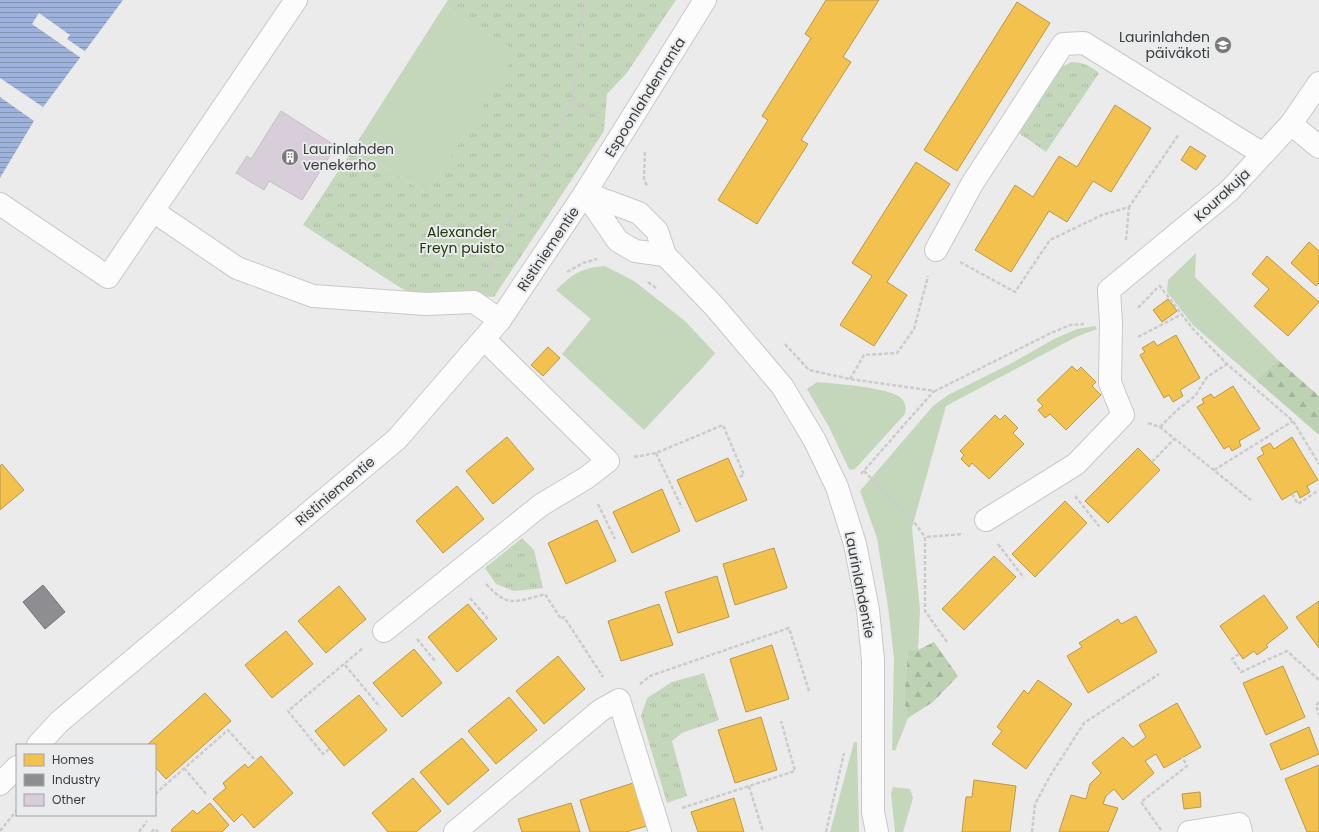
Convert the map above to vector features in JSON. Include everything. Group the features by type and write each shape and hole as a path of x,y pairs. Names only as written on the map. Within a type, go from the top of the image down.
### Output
{"street":[{"path":"0,204 108,277 296,0"},
{"name":"Espoonlahdenranta","path":"585,193 705,0"},
{"path":"936,250 972,184 1063,44 1084,43 1263,154"},
{"name":"Kourakuja","path":"1111,323 1109,290 1229,191 1291,124 1319,83"},
{"path":"1291,124 1319,147"},
{"path":"585,193 618,241 635,251 665,255"},
{"name":"Laurinlahdentie","path":"585,193 639,213 657,231 665,255 715,307 782,386 814,439 837,487 855,544 868,610 873,660 873,812 877,832"},
{"name":"Ristiniementie","path":"39,744 59,722 397,439 500,320 585,193"},
{"path":"152,211 237,268 314,296 426,304 474,302 500,320"},
{"path":"986,520 1076,464 1123,415 1110,383 1111,323"},
{"path":"384,631 468,562 541,505 586,478 608,461 484,339"},
{"path":"455,832 595,715 619,700 657,824"},
{"path":"0,784 16,768"},
{"path":"1189,832 1240,824 1241,832"}],"path":[{"path":"491,262 511,219 573,100 584,0"},
{"path":"573,100 606,121"},
{"path":"850,379 864,355 897,353 914,329 936,250 1015,292 1050,240 1102,216 1129,207 1195,111"},
{"path":"645,146 644,180 649,191"},
{"path":"564,274 582,263 600,258"},
{"path":"837,487 857,478 935,391 1070,325 1095,322 1111,323 1122,320 1136,310 1159,285 1162,279"},
{"path":"646,280 658,290"},
{"path":"1159,285 1193,329 1227,364 1293,421 1319,464"},
{"path":"1110,352 1182,314"},
{"path":"783,341 810,370 850,379 935,391"},
{"path":"1160,427 1176,411 1195,396 1207,377 1227,364"},
{"path":"1214,470 1293,421"},
{"path":"1143,422 1160,427 1251,500"},
{"path":"608,461 656,453 722,425 744,475 737,478"},
{"path":"1152,462 1174,439"},
{"path":"656,453 682,508"},
{"path":"864,471 914,522 925,538 925,611 947,642"},
{"path":"586,478 615,539"},
{"path":"1292,494 1298,504 1319,490"},
{"path":"1078,500 1099,526"},
{"path":"925,538 969,534"},
{"path":"998,544 1024,578"},
{"path":"468,562 496,595 503,600 512,602 544,594 561,619 564,618 598,670"},
{"path":"619,700 650,676 789,628 809,691"},
{"path":"329,749 323,754 288,711 384,631"},
{"path":"1240,654 1232,659 1241,672 1287,651 1319,680"},
{"path":"345,664 380,707"},
{"path":"1032,832 1035,804 1050,776 1084,723 1159,674"},
{"path":"1319,702 1316,706 1319,715"},
{"path":"657,824 749,786 795,770 781,721"},
{"path":"156,793 228,730 256,761"},
{"path":"826,832 845,747"},
{"path":"1161,832 1161,828 1142,802 1187,766 1182,757"},
{"path":"184,768 207,795"},
{"path":"749,786 763,832"},
{"path":"0,831 16,811"},
{"path":"138,832 147,821"},
{"path":"151,832 155,829 158,832"}],"green space":[{"name":"Alexander Freyn puisto","path":"448,0 676,0 626,74 607,94 604,131 494,297 478,296 426,304 303,225 354,147 427,194 517,52 444,6"},
{"path":"444,6 518,52 427,194 354,147"},
{"path":"1071,62 1086,65 1099,73 1046,152 1016,131 1058,69"},
{"path":"1196,253 1195,277 1278,360 1256,380 1193,325 1167,292 1168,280"},
{"path":"605,266 634,281 685,321 715,353 644,430 562,354 591,319 556,290 578,272 590,268"},
{"path":"1095,326 1097,329 1076,337 946,406 912,528 920,610 918,650 908,650 904,701 908,718 895,751 892,750 894,658 888,607 877,538 860,491 933,406 948,395 1012,363 1054,339 1077,329"},
{"path":"1278,360 1319,396 1319,435 1256,380"},
{"path":"817,382 875,389 896,395 902,399 904,403 906,408 905,414 855,469 850,470 848,467 829,427 807,389"},
{"path":"522,538 534,550 543,588 514,591 496,584 485,568"},
{"path":"934,642 958,676 933,702 908,718 904,701 908,650 918,650"},
{"path":"704,673 719,720 682,733 672,741 687,796 667,803 641,716 647,698 672,682"},
{"path":"854,742 857,742 859,832 830,832"},
{"path":"893,787 910,789 913,798 903,832 895,832 891,794"}],"water":[{"path":"0,0 123,0 38,114 0,178"}],"pier":[{"path":"39,13 70,35 67,39 86,52 81,58 32,24"},
{"path":"0,78 43,107 34,121 0,97"}],"building: Homes":[{"path":"826,0 879,0 843,57 851,62 801,140 808,144 757,224 718,200 768,120 762,116 811,38 805,34"},
{"path":"1017,2 1050,23 957,171 924,150"},
{"path":"1115,105 1151,128 1111,192 1093,181 1067,222 1049,211 1011,272 975,250 1015,185 1033,197 1059,156 1077,167"},
{"path":"1190,146 1206,156 1196,170 1181,160"},
{"path":"916,162 950,184 887,282 907,295 874,346 840,325 872,276 852,263"},
{"path":"1309,242 1319,251 1319,283 1316,286 1291,263"},
{"path":"1267,256 1319,302 1288,336 1254,306 1269,289 1252,274"},
{"path":"1168,299 1177,311 1162,322 1153,310"},
{"path":"1176,335 1200,378 1180,390 1183,396 1173,402 1169,395 1164,398 1140,355 1145,352 1142,348 1154,341 1157,346"},
{"path":"548,347 560,358 543,376 531,365"},
{"path":"1072,366 1077,371 1081,367 1096,382 1092,386 1101,395 1066,430 1050,414 1045,418 1038,410 1043,406 1037,400"},
{"path":"1233,386 1260,429 1239,441 1241,446 1232,451 1229,446 1224,449 1197,407 1204,403 1202,399 1211,394 1214,398"},
{"path":"995,415 1000,420 1005,415 1018,428 1013,433 1024,444 989,479 972,463 969,467 961,459 964,455 960,451"},
{"path":"507,437 534,469 493,504 466,471"},
{"path":"1292,437 1318,480 1307,486 1310,492 1300,498 1297,491 1282,500 1257,458 1264,454 1261,448 1270,443 1274,449"},
{"path":"1138,448 1160,470 1108,523 1085,501"},
{"path":"728,458 747,500 696,522 677,480"},
{"path":"2,464 24,490 0,510 0,466"},
{"path":"457,486 484,519 443,553 416,521"},
{"path":"662,489 680,531 632,553 613,512"},
{"path":"1065,501 1087,523 1035,577 1012,554"},
{"path":"597,520 616,561 566,584 548,543"},
{"path":"774,548 787,588 735,605 723,564"},
{"path":"994,556 1016,577 964,630 942,609"},
{"path":"717,576 729,617 678,633 665,592"},
{"path":"339,586 366,619 326,653 298,621"},
{"path":"1264,595 1288,628 1266,645 1268,647 1257,655 1254,651 1243,659 1220,626"},
{"path":"1319,601 1319,648 1296,617"},
{"path":"468,604 497,639 457,672 428,637"},
{"path":"659,604 673,645 621,661 608,621"},
{"path":"1136,616 1157,652 1088,693 1067,656 1082,647 1079,643 1118,619 1121,624"},
{"path":"286,631 313,664 272,698 245,665"},
{"path":"772,645 789,699 746,712 730,659"},
{"path":"414,649 442,683 402,717 373,683"},
{"path":"558,656 585,689 544,724 516,691"},
{"path":"1283,666 1305,717 1266,735 1243,683"},
{"path":"1038,680 1072,704 1026,769 992,744 1002,731 997,727 1024,690 1028,694"},
{"path":"205,693 231,721 166,779 156,768 156,744 148,744"},
{"path":"359,695 387,730 344,766 315,731"},
{"path":"509,697 537,730 496,764 468,731"},
{"path":"1177,703 1201,747 1164,768 1156,754 1145,761 1154,773 1123,800 1114,789 1106,796 1103,804 1118,808 1108,832 1059,832 1071,795 1086,799 1090,784 1101,773 1092,763 1123,737 1133,747 1146,737 1139,725"},
{"path":"761,717 777,770 735,783 718,730"},
{"path":"1309,727 1319,754 1281,770 1270,744"},
{"path":"462,738 489,770 448,805 420,772"},
{"path":"261,756 293,793 254,828 242,814 234,822 213,799 226,788 223,783 245,764 248,768"},
{"path":"1319,765 1319,832 1307,832 1285,779"},
{"path":"413,778 441,811 416,832 388,832 372,813"},
{"path":"974,780 1016,786 1010,832 962,832 966,797 972,797"},
{"path":"633,783 647,826 626,832 590,832 580,800"},
{"path":"1200,792 1201,807 1184,809 1182,794"},
{"path":"734,798 744,832 698,832 691,812"},
{"path":"210,803 229,825 222,832 172,832 171,830 193,810 197,814"},
{"path":"571,803 580,832 522,832 518,819"}],"building: Industry":[{"path":"43,585 65,612 45,629 23,602"}],"building: Other":[{"name":"Laurinlahden venekerho","path":"281,111 336,146 302,200 269,181 264,190 236,173 247,156 251,159"}],"place":[{"name":"Laurinlahden päiväkoti","path":"1223,45"},
{"name":"Laurinlahden venekerho","path":"290,157"}]}
